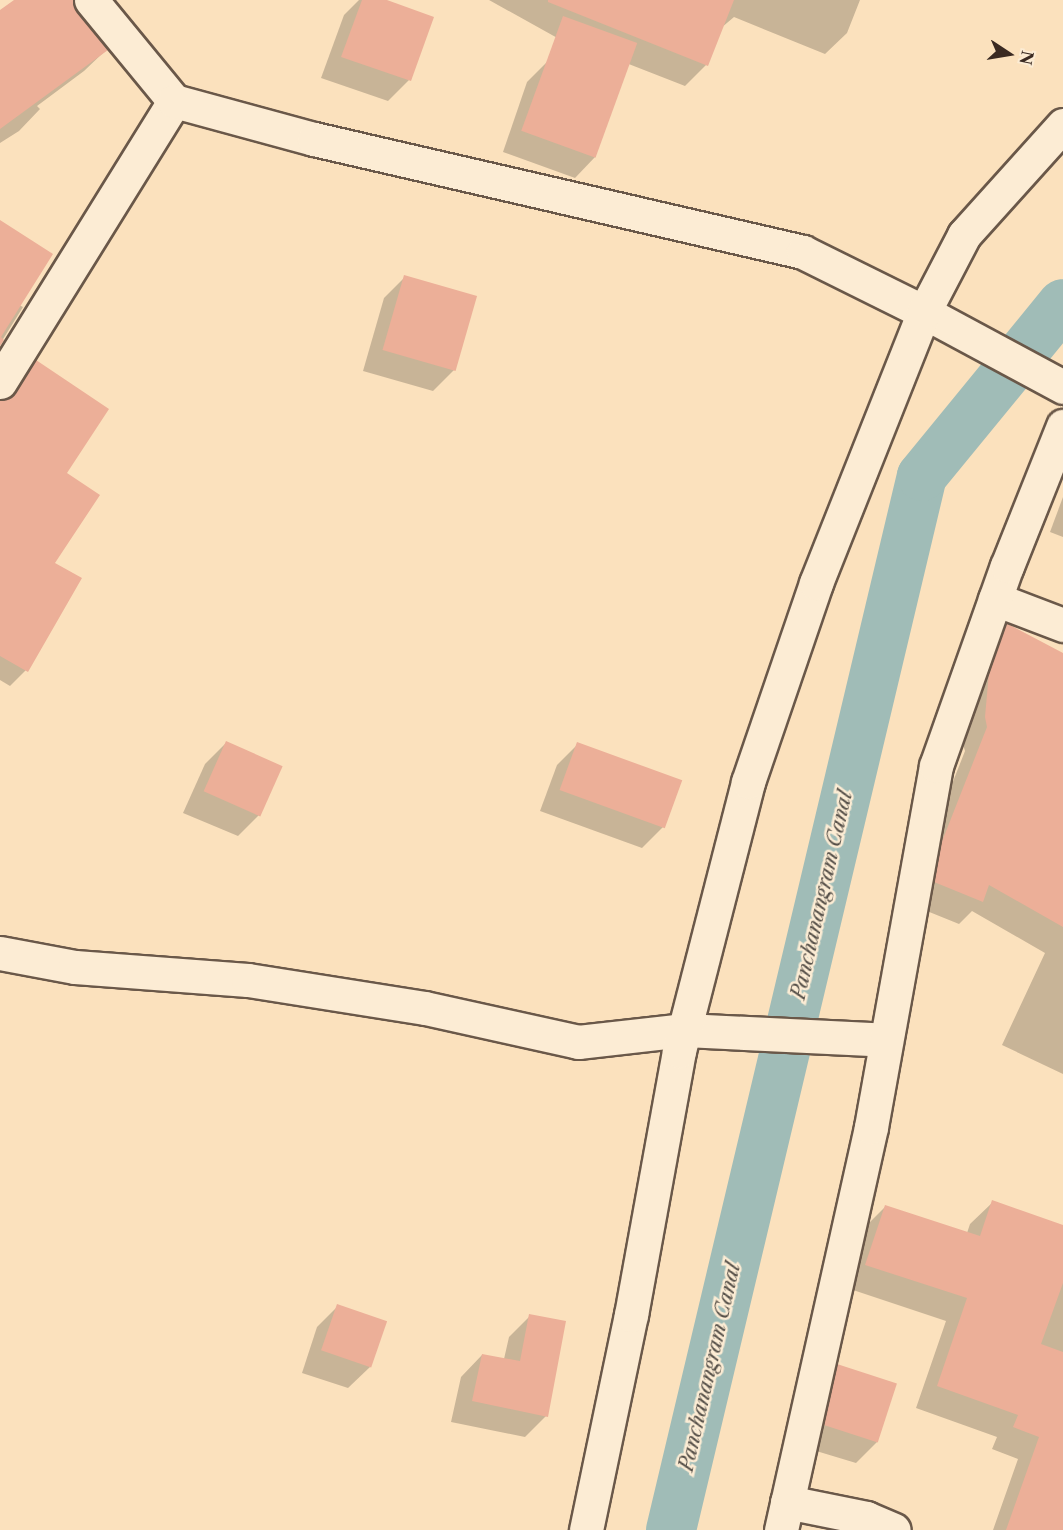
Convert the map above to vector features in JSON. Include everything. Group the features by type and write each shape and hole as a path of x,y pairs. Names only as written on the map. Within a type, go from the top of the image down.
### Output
{"street":[{"path":"91,0 174,100 314,139 803,252 924,312 1032,373 1063,387"},
{"path":"0,382 174,100"},
{"path":"586,1530 632,1315 679,1051 748,782 816,583 924,312 964,235 1063,125"},
{"path":"894,1530 866,1518 784,1516 871,1127 936,766 995,599 1063,426"},
{"path":"995,599 1063,625"},
{"path":"0,953 75,967 248,980 425,1008 578,1042 685,1030 886,1040"}],"building":[{"path":"14,0 73,0 77,12 108,50 0,129 0,10"},
{"path":"362,0 387,0 434,17 411,81 341,57"},
{"path":"548,0 734,0 708,66 548,2"},
{"path":"563,16 637,43 596,158 521,131"},
{"path":"0,220 53,254 1,337 4,340 0,346"},
{"path":"404,275 477,296 456,371 383,350"},
{"path":"36,360 109,409 67,473 100,495 55,563 82,578 28,672 0,656 0,401 8,399 16,392"},
{"path":"1006,623 1063,653 1063,927 989,885 983,902 934,882 941,844 987,727 985,717 989,672"},
{"path":"226,741 283,766 260,816 204,791"},
{"path":"577,742 682,780 665,828 560,790"},
{"path":"992,1200 1063,1225 1063,1283 1041,1344 1063,1352 1063,1530 1006,1530 1039,1437 1013,1427 1018,1415 937,1386 967,1298 865,1265 885,1205 980,1236"},
{"path":"337,1304 387,1321 371,1368 321,1350"},
{"path":"529,1314 566,1321 548,1417 472,1401 482,1354 520,1361"},
{"path":"837,1364 897,1383 878,1442 818,1423"}],"waterway":[{"name":"Panchanangram Canal","path":"671,1530 922,476 1063,304"}]}
